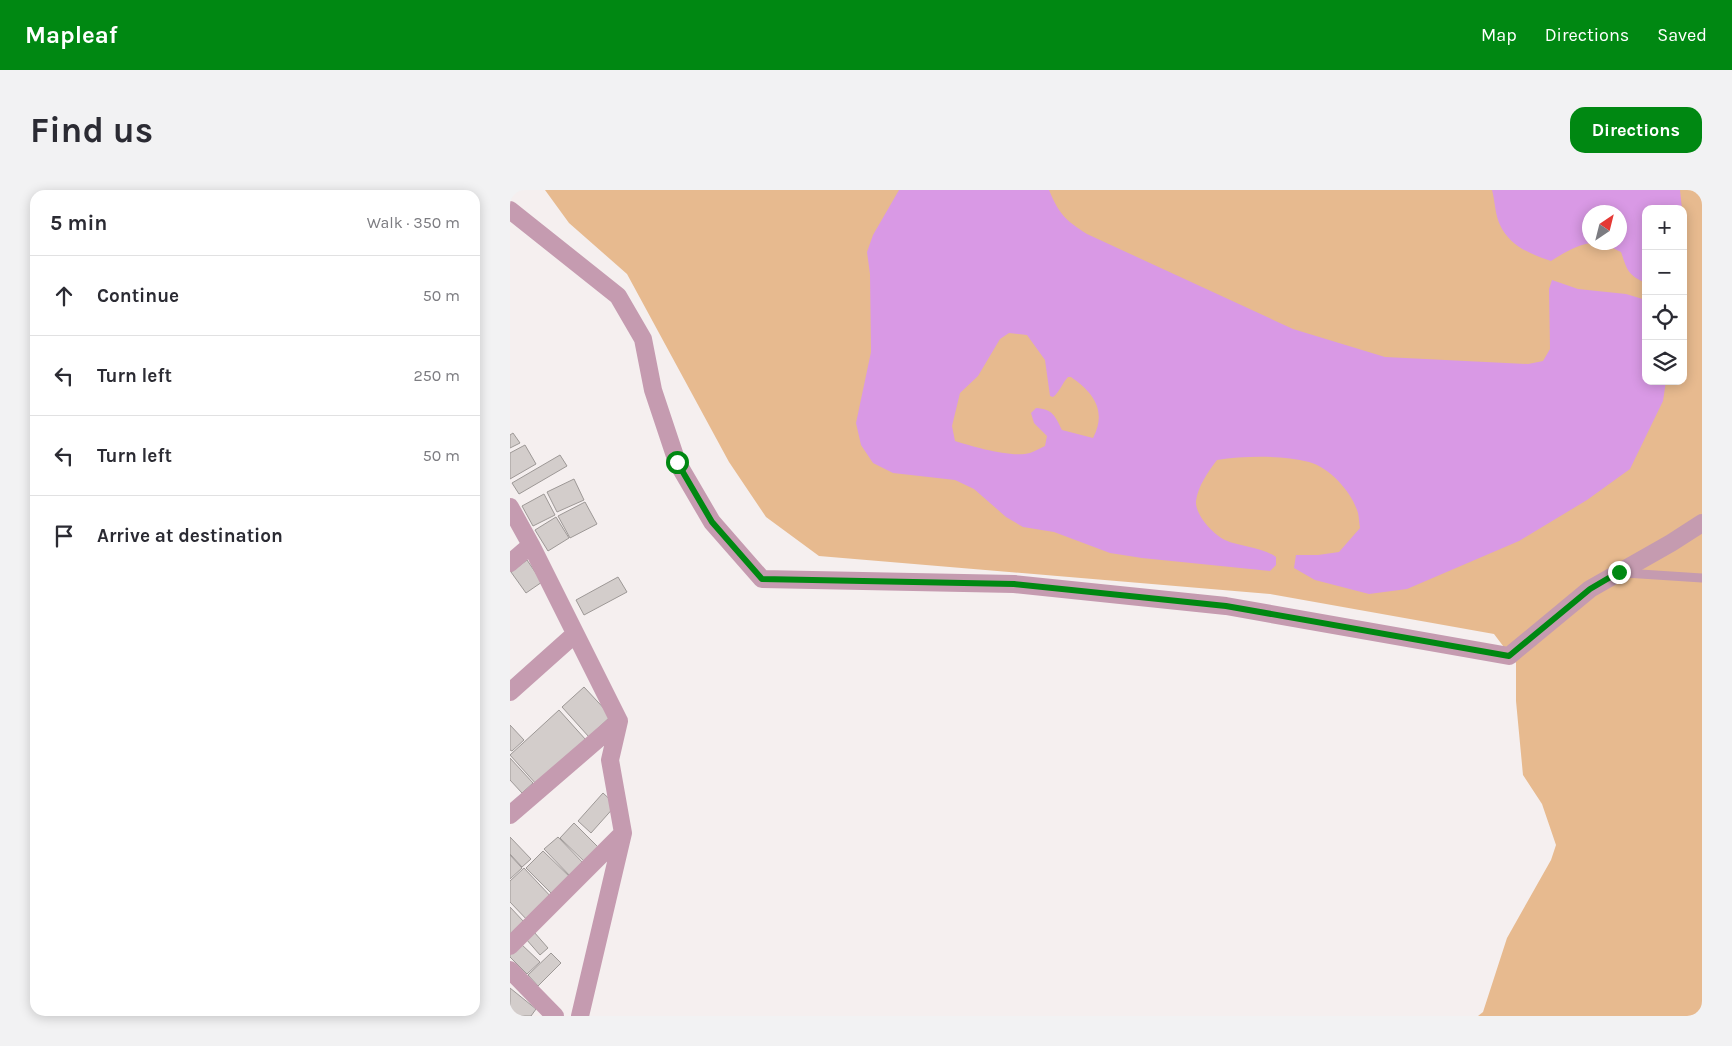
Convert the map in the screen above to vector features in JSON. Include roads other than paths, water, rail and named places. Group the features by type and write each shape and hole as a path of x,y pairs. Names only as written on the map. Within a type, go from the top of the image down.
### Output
{"street":[{"path":"510,210 618,296 643,339 652,390 677,462 712,522 762,579 1014,584 1226,606 1509,656 1590,589 1702,524"},
{"path":"510,507 619,721 610,760 623,833 580,1016"},
{"path":"510,563 531,545"},
{"path":"510,692 575,634"},
{"path":"510,815 619,721"},
{"path":"510,946 623,833"},
{"path":"510,970 555,1016"}],"lane":[{"path":"1619,572 1702,578"}]}
